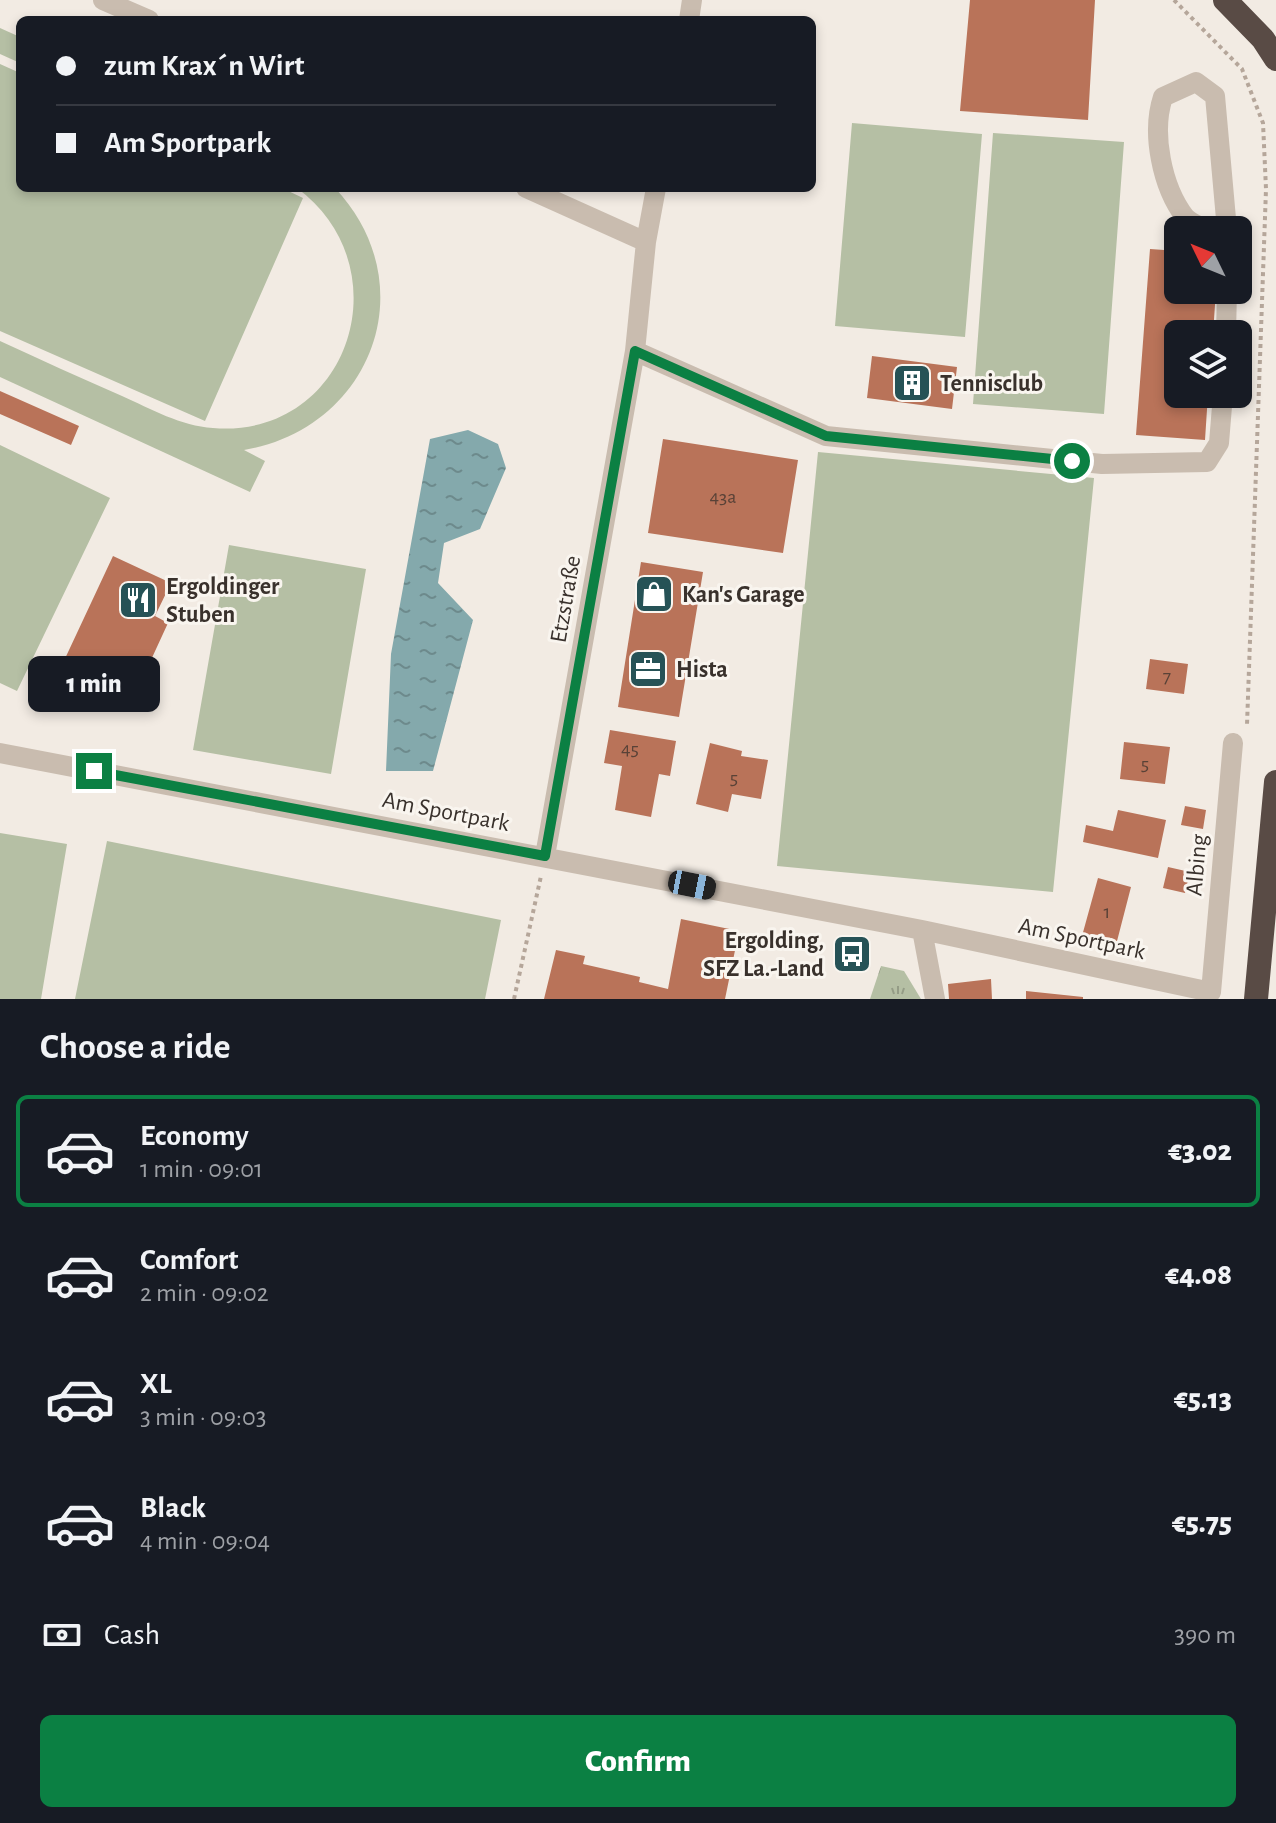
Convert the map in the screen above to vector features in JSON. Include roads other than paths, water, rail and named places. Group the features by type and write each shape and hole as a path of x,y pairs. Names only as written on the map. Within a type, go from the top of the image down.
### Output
{"highway":[{"path":"1225,0 1263,39 1276,59"},
{"path":"1256,999 1276,782"}],"street":[{"path":"103,0 140,16"},
{"path":"1185,216 1165,179 1157,115 1163,97 1196,82 1215,96 1226,216"},
{"path":"535,192 646,242"},
{"name":"Etzstraße","path":"545,856 635,351 646,242 655,192"},
{"path":"635,351 826,436 1102,464 1207,462 1219,443 1222,408"},
{"name":"Albing","path":"1211,992 1233,743"},
{"name":"Am Sportpark","path":"0,753 922,930 1211,992"},
{"path":"922,930 935,999"}],"water":[{"path":"468,430 498,444 506,468 480,529 444,543 438,583 473,620 433,771 386,771 391,654 430,439"}],"place":[{"name":"Tennisclub","path":"912,383"},
{"name":"Kan's Garage","path":"654,594"},
{"name":"Ergoldinger Stuben","path":"138,600"},
{"name":"Hista","path":"648,669"},
{"name":"Ergolding, SFZ La.-Land","path":"852,954"}]}
